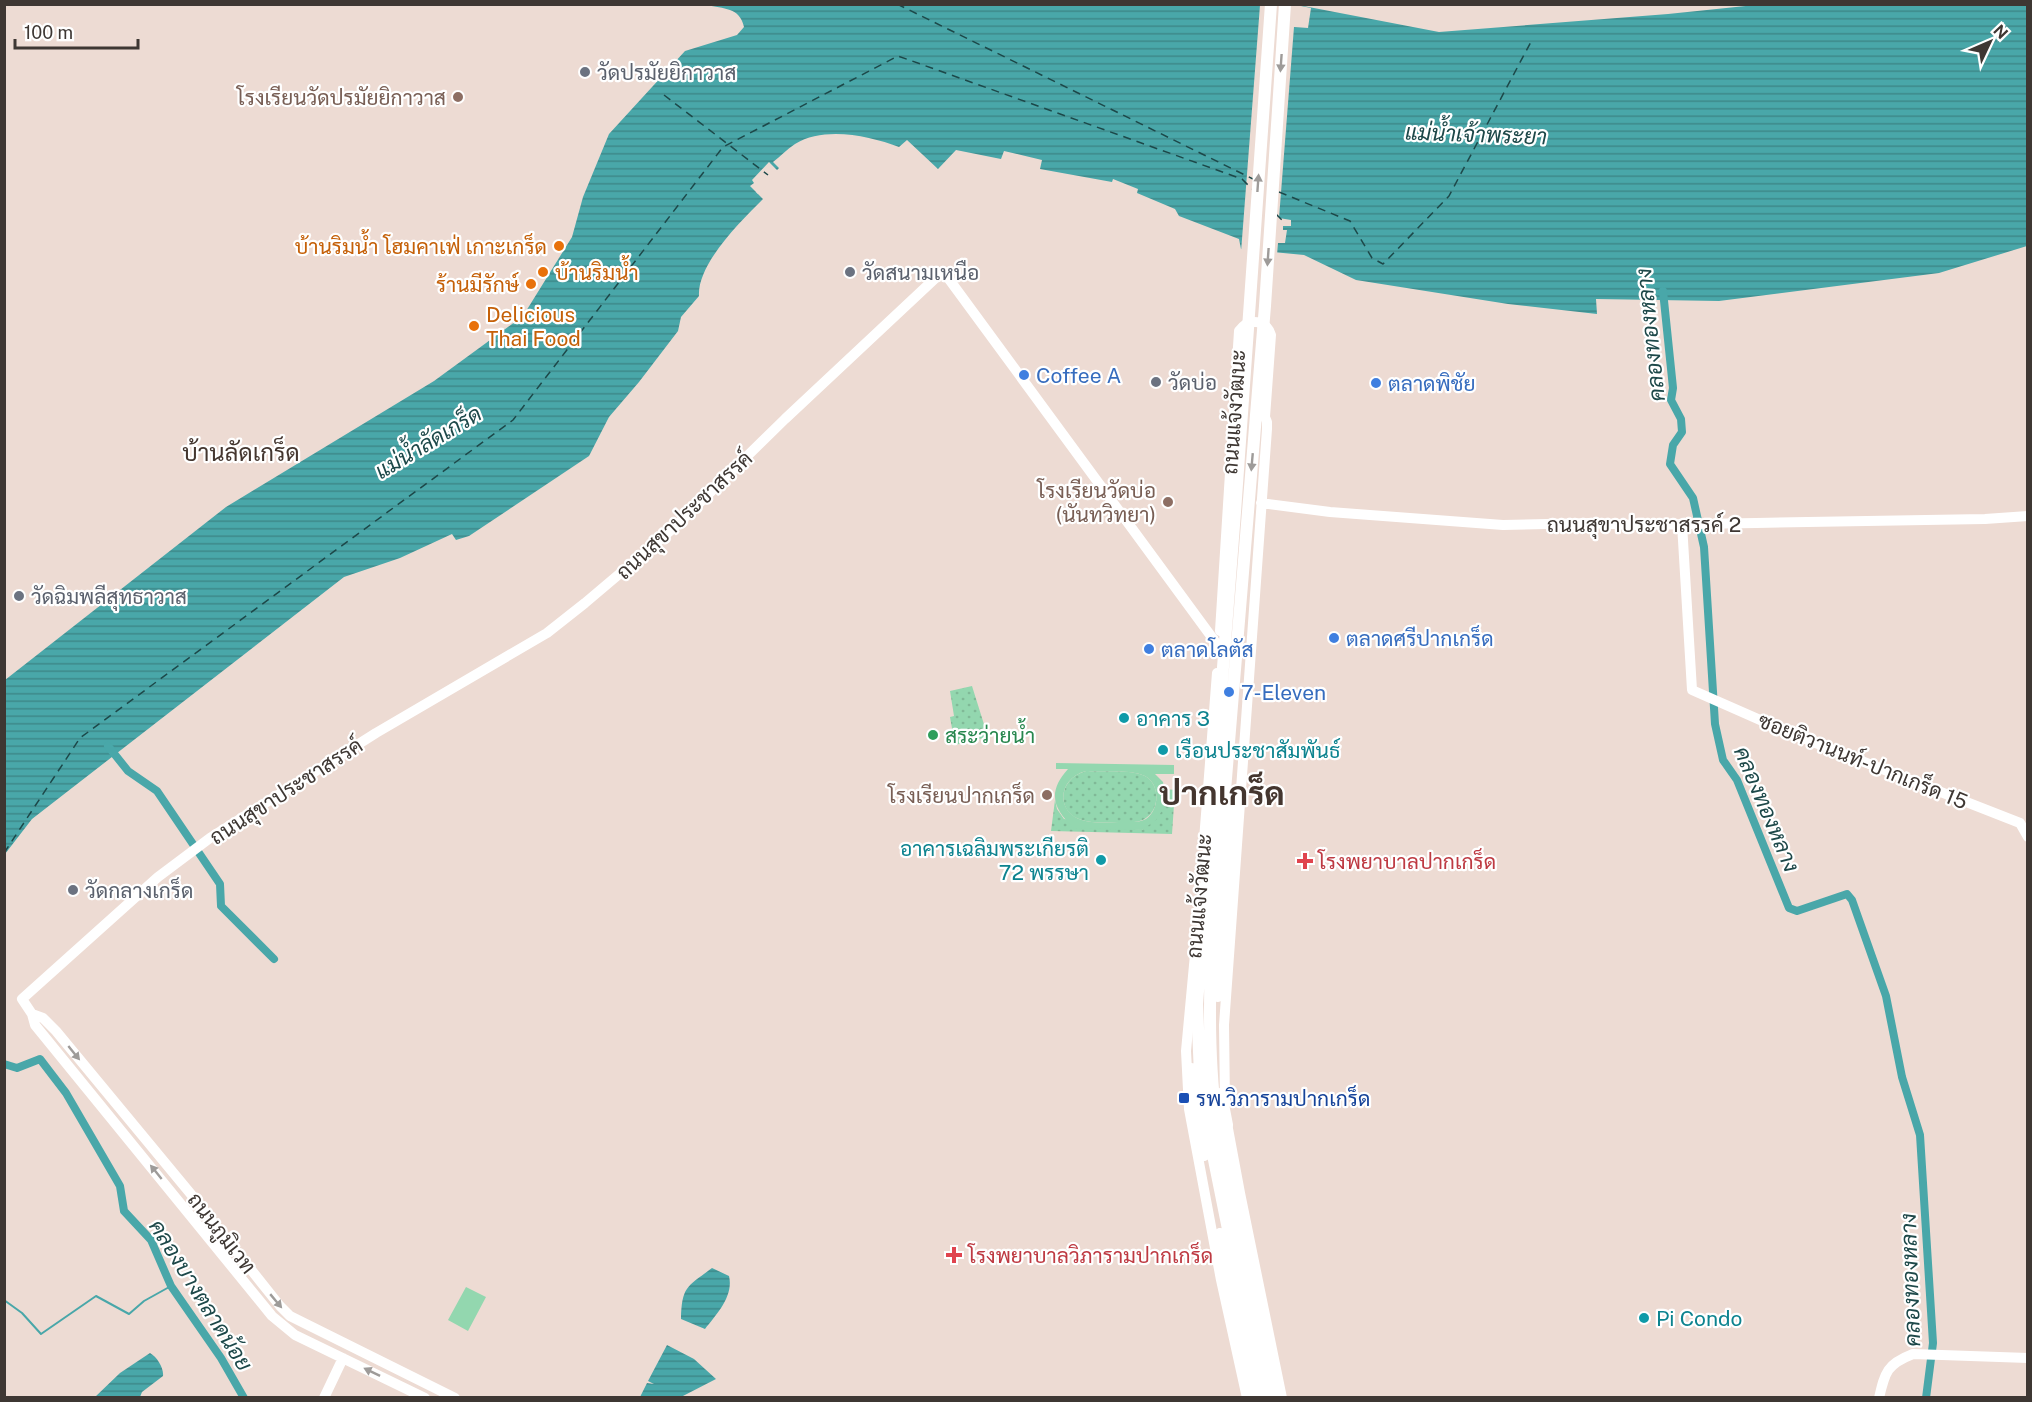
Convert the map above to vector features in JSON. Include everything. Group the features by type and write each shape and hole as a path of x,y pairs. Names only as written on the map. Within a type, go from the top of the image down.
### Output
{"main road":[{"name":"ถนนแจ้งวัฒนะ","path":"1262,1398 1206,1120 1199,1063 1197,1004 1271,4"},
{"name":"ถนนแจ้งวัฒนะ","path":"1274,1398 1216,1117 1209,1035 1211,960 1265,306 1285,4"},
{"path":"1227,1125 1215,1048 1251,564 1248,508"},
{"path":"1197,1004 1192,1040 1192,1086 1253,1398"}],"street":[{"name":"ถนนสุขาประชาสรรค์","path":"22,999 131,900 210,838 376,733 537,639 585,603 676,526 785,419 944,270 1219,646"},
{"name":"ถนนแจ้งวัฒนะ","path":"1247,1398 1194,1145 1186,1081 1188,1028 1219,646 1239,330 1243,325 1252,322 1260,322 1269,328 1271,335 1265,417 1267,429 1224,1037 1227,1125 1282,1398"},
{"path":"1235,415 1245,413 1265,417"},
{"name":"ถนนสุขาประชาสรรค์ 2","path":"1261,503 1330,512 1487,524 1712,524 1984,519 2028,516"},
{"name":"ซอยติวานนท์-ปากเกร็ด 15","path":"1688,524 1692,690 1785,731 2020,823 2028,837"},
{"path":"1219,646 1250,652"},
{"name":"ถนนภูมิเวท","path":"22,999 32,1014 35,1025 272,1316 295,1335 425,1398"},
{"name":"ถนนภูมิเวท","path":"32,1014 43,1018 56,1031 290,1316 455,1398"},
{"path":"1879,1398 1886,1371 1899,1359 1913,1354 2028,1358"},
{"path":"324,1398 343,1358"}],"green space":[{"path":"972,686 988,737 955,745 950,717 954,716 950,691"},
{"path":"1056,763 1174,765 1174,774 1155,774 1163,782 1166,794 1165,806 1156,820 1142,830 1074,828 1061,814 1055,800 1057,785 1068,769 1056,769","holes":["1086,771 1125,772 1145,776 1156,790 1156,803 1151,815 1138,822 1092,822 1074,816 1064,803 1063,795 1069,781"]},
{"path":"1086,771 1125,772 1145,776 1156,790 1156,803 1151,814 1135,822 1092,822 1074,816 1064,804 1065,788 1076,775"},
{"path":"1165,789 1175,790 1172,834 1051,831 1055,800 1057,809 1064,819 1142,830 1166,794"},
{"path":"466,1287 486,1297 468,1331 448,1320"}],"water":[{"path":"1293,4 1439,32 1765,4 2027,5 2027,246 1939,273 1719,301 1596,299 1597,314 1508,304 1356,280 1304,255 1241,249 1239,239 1179,216 1175,209 1137,193 1138,189 1113,179 1112,182 1040,169 1042,160 1004,151 1001,159 956,150 938,169 907,140 899,147 861,136 820,135 795,144 773,162 779,168 756,192 763,199 733,231 713,257 705,270 699,296 681,317 678,331 609,417 589,456 469,536 456,540 452,534 400,558 344,577 32,819 5,854 5,680 226,507 434,381 523,316 572,237 583,197 609,134 685,51 737,35 744,27 742,20 735,12 707,5"},
{"path":"712,1268 729,1276 730,1283 727,1298 705,1329 681,1319 682,1308 685,1293 691,1284"},
{"path":"667,1345 694,1359 716,1379 681,1397 640,1397 647,1383 654,1384 648,1381"},
{"path":"150,1353 160,1363 163,1376 142,1392 140,1397 95,1397 120,1373"}],"pier":[{"path":"1260,5 1296,5 1311,8 1308,28 1294,27 1279,218 1291,220 1291,226 1283,226 1283,230 1287,230 1285,243 1278,243 1277,255 1241,252"},
{"path":"769,162 779,172 758,194 750,186 754,183 752,180"}],"waterway":[{"name":"คลองทองหลาง","path":"1663,291 1673,388 1671,400 1681,419 1682,432 1673,445 1670,464 1693,498 1704,547 1715,724 1723,760 1737,780 1789,908 1797,911 1847,894 1852,900 1886,996 1902,1077 1920,1135 1933,1343 1926,1398"},
{"path":"108,746 128,771 157,791 220,884 221,906 274,959"},
{"name":"คลองบางตลาดน้อย","path":"4,1064 17,1068 40,1059 66,1093 120,1186 124,1211 151,1240 171,1286 221,1358 244,1398"},
{"path":"4,1300 22,1313 41,1334 96,1296 129,1314 144,1301 171,1286"}],"ferry route":[{"path":"897,4 1253,179"},
{"path":"1279,192 1350,221 1372,258 1383,264 1449,196 1533,38"},
{"path":"4,853 80,738 513,420 723,147 898,56 1242,179 1252,189"},
{"path":"664,95 768,175"},
{"path":"1276,214 1284,222"}],"place":[{"name":"วัดปรมัยยิกาวาส","path":"585,72"},
{"name":"โรงเรียนวัดปรมัยยิกาวาส","path":"458,97"},
{"name":"บ้านริมน้ำ โฮมคาเฟ่ เกาะเกร็ด","path":"559,246"},
{"name":"บ้านริมน้ำ","path":"543,272"},
{"name":"วัดสนามเหนือ","path":"850,272"},
{"name":"ร้านมีรักษ์","path":"531,284"},
{"name":"Delicious Thai Food","path":"474,326"},
{"name":"Coffee A","path":"1024,375"},
{"name":"วัดบ่อ","path":"1156,382"},
{"name":"ตลาดพิชัย","path":"1376,383"},
{"name":"โรงเรียนวัดบ่อ (นันทวิทยา)","path":"1168,502"},
{"name":"วัดฉิมพลีสุทธาวาส","path":"19,596"},
{"name":"ตลาดศรีปากเกร็ด","path":"1334,638"},
{"name":"ตลาดโลตัส","path":"1149,649"},
{"name":"7-Eleven","path":"1229,692"},
{"name":"อาคาร 3","path":"1124,718"},
{"name":"สระว่ายน้ำ","path":"933,735"},
{"name":"เรือนประชาสัมพันธ์","path":"1163,750"},
{"name":"โรงเรียนปากเกร็ด","path":"1047,795"},
{"name":"อาคารเฉลิมพระเกียรติ 72 พรรษา","path":"1101,860"},
{"name":"โรงพยาบาลปากเกร็ด","path":"1305,861"},
{"name":"วัดกลางเกร็ด","path":"73,890"},
{"name":"รพ.วิภารามปากเกร็ด","path":"1184,1098"},
{"name":"โรงพยาบาลวิภารามปากเกร็ด","path":"954,1255"},
{"name":"Pi Condo","path":"1644,1318"}],"district":[{"name":"บ้านลัดเกร็ด","path":"241,452"},
{"name":"ปากเกร็ด","path":"1222,793"}],"water label":[{"name":"แม่น้ำเจ้าพระยา","path":"1476,134"},
{"name":"แม่น้ำลัดเกร็ด","path":"428,442"}]}
